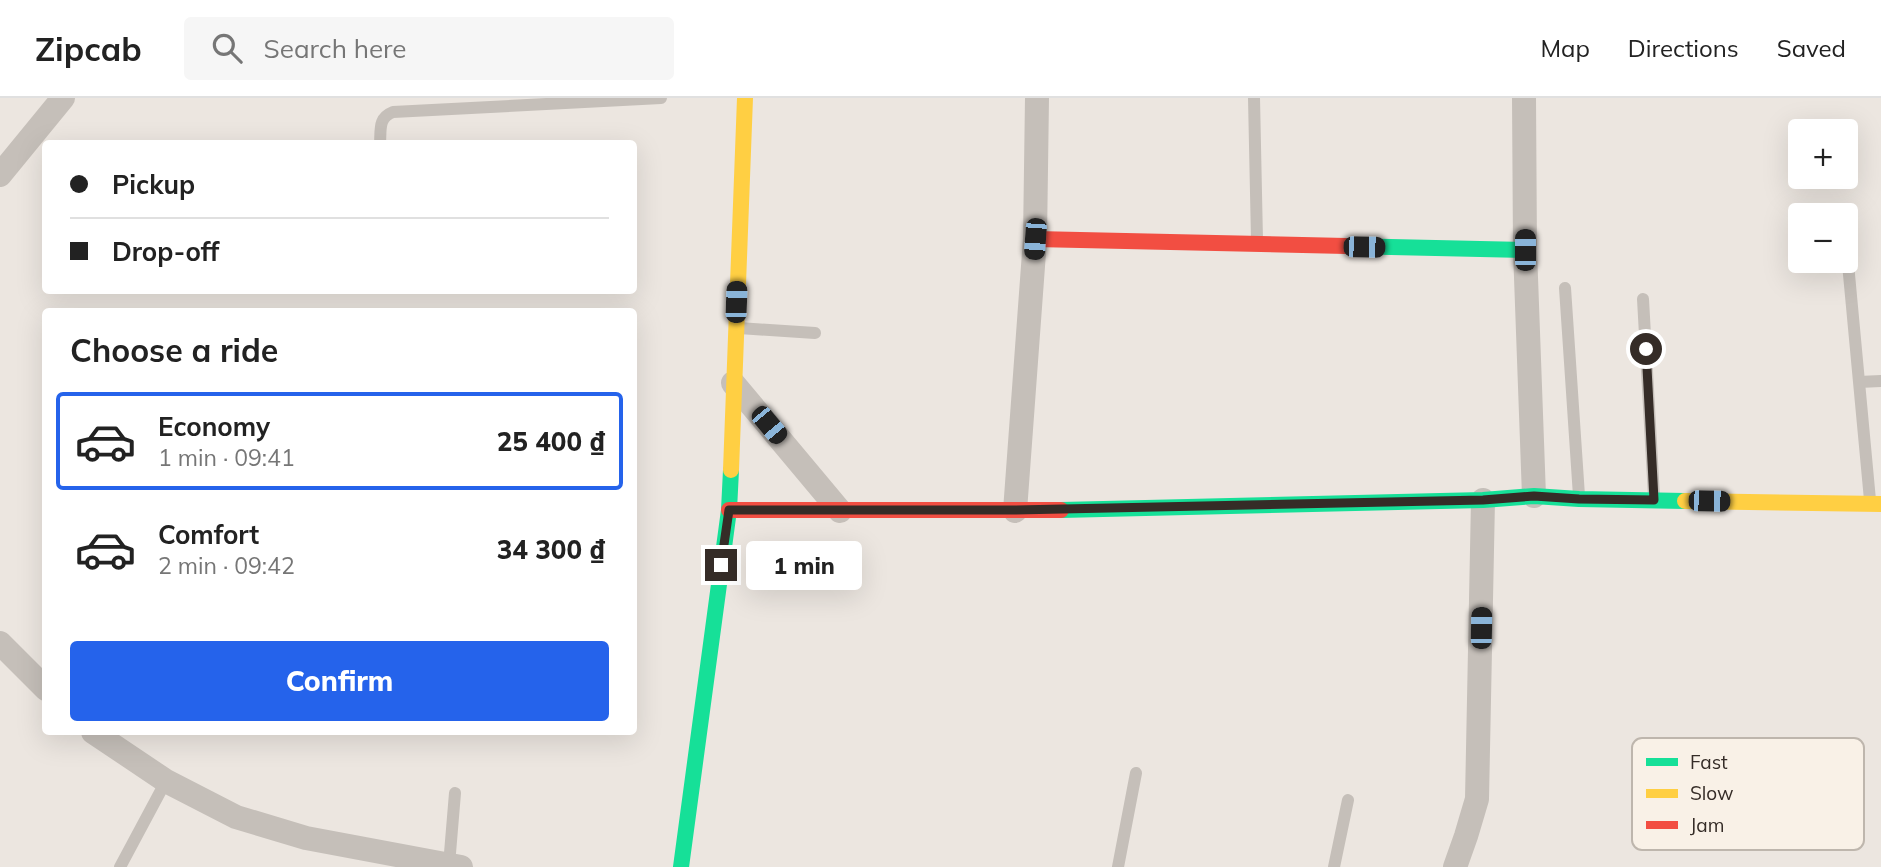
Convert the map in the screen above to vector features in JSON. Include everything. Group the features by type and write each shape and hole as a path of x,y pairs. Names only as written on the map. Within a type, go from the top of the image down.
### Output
{"street":[{"path":"0,175 63,98"},
{"path":"681,867 729,510 745,98"},
{"path":"1015,510 1035,239 1037,98"},
{"path":"1524,98 1525,250 1534,496"},
{"path":"1035,239 1525,250"},
{"path":"733,383 840,510"},
{"path":"729,510 1015,510 1483,500 1534,496 1876,504"},
{"path":"1455,867 1478,799 1483,500"},
{"path":"0,643 42,685"},
{"path":"97,735 166,781 236,817 306,838 455,866"}],"lane":[{"path":"380,140 381,122 385,115 393,112 661,98"},
{"path":"1254,98 1257,244"},
{"path":"1849,273 1859,382 1876,504"},
{"path":"1565,288 1579,499"},
{"path":"1643,299 1654,500"},
{"path":"735,328 815,333"},
{"path":"1859,382 1881,381"},
{"path":"1118,867 1136,773"},
{"path":"120,867 166,781"},
{"path":"455,793 455,866"},
{"path":"1334,867 1348,800"}],"traffic: fast":[{"path":"1346,246 1525,250"},
{"path":"681,867 729,510 731,470"},
{"path":"1061,510 1483,500 1534,496 1685,501"}],"traffic: slow":[{"path":"731,470 745,98"},
{"path":"1685,501 1881,504"}],"traffic: jam":[{"path":"1035,239 1346,246"},
{"path":"729,510 1061,510"}],"route":[{"path":"721,565 729,510 1015,510 1483,500 1534,496 1654,500 1646,349"}]}
